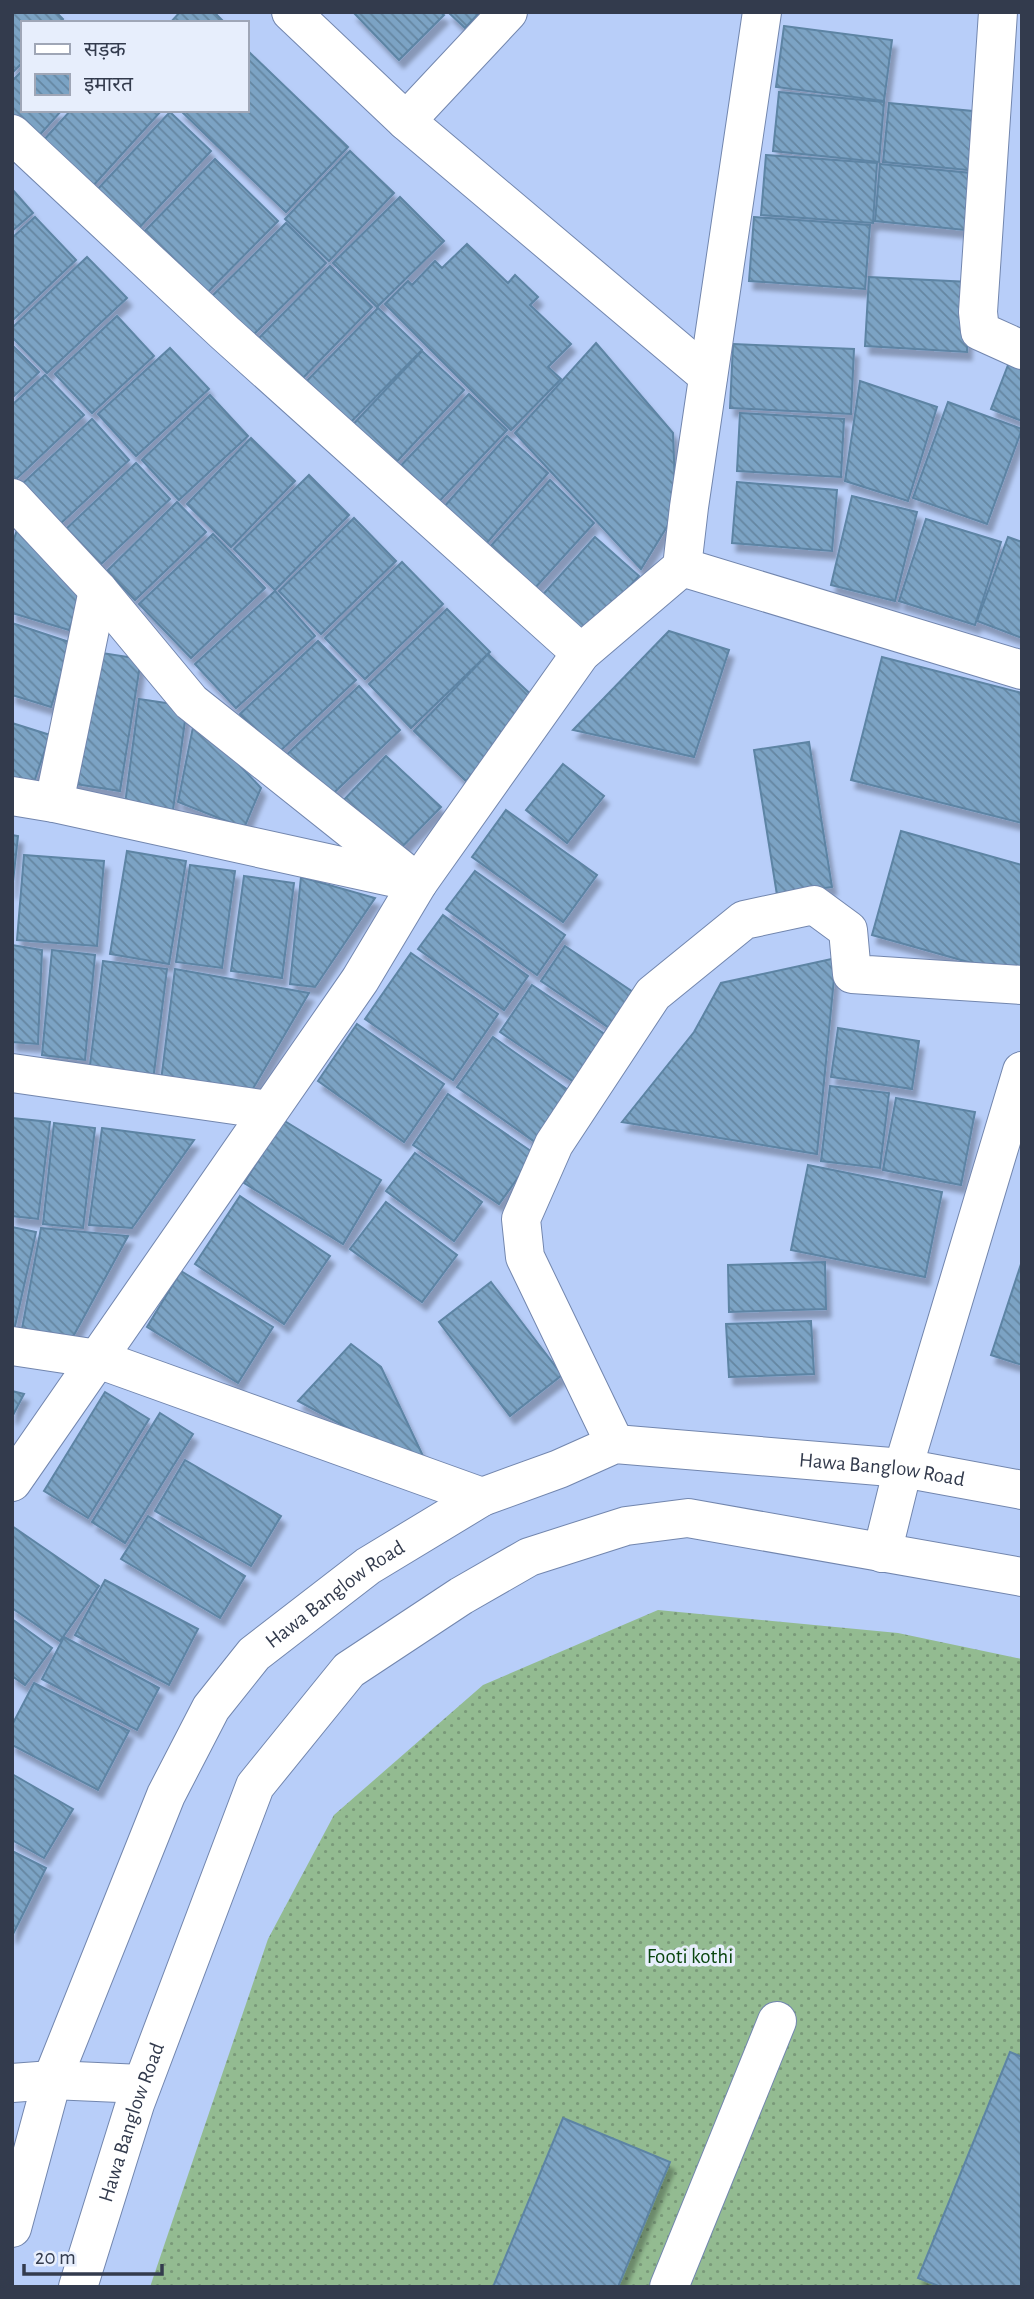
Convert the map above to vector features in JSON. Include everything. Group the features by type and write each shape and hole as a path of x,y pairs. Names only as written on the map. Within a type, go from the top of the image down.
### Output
{"street":[{"path":"291,12 406,121 708,376"},
{"path":"406,121 508,12"},
{"path":"12,1482 360,980 418,883 581,653 682,567 762,12"},
{"path":"998,12 1007,108 978,312 980,331 1022,350"},
{"path":"12,134 225,333 581,653"},
{"path":"12,498 99,590 191,702 418,883"},
{"path":"682,567 1022,670"},
{"path":"54,803 99,590"},
{"path":"12,796 418,883"},
{"path":"615,1444 525,1257 521,1219 554,1144 653,994 744,920 814,905 848,930 852,974 1022,985"},
{"path":"882,1553 903,1468 1022,1071"},
{"path":"12,1073 270,1110"},
{"path":"12,1346 98,1359 482,1497"},
{"name":"Hawa Banglow Road","path":"12,2228 52,2080 166,1795 211,1708 254,1654 368,1566 482,1497 559,1469 615,1444 903,1468 1022,1490"},
{"name":"Hawa Banglow Road","path":"78,2287 142,2084 255,1786 349,1670 461,1596 529,1557 626,1526 688,1518 1022,1577"},
{"path":"669,2287 776,2021"},
{"path":"12,2083 52,2080 142,2084"}],"green space":[{"name":"Footi kothi","path":"658,1610 898,1633 1022,1659 1022,2287 150,2287 268,1939 334,1815 483,1685"}],"building":[{"path":"12,12 56,12 63,19 62,21 21,21 21,64 12,73"},
{"path":"180,12 214,12 223,21 172,21"},
{"path":"353,12 440,12 444,15 399,60"},
{"path":"448,12 480,12 465,28"},
{"path":"784,26 892,40 884,101 776,87"},
{"path":"248,51 348,147 286,212 182,112 248,112"},
{"path":"21,72 21,112 60,112 36,139 12,116 12,81"},
{"path":"779,92 884,102 879,162 773,151"},
{"path":"889,103 983,112 978,171 883,162"},
{"path":"69,112 160,112 92,187 42,142"},
{"path":"170,112 211,151 137,230 95,192"},
{"path":"350,151 394,193 329,261 285,219"},
{"path":"766,155 877,163 873,223 761,215"},
{"path":"215,159 278,221 203,297 140,236"},
{"path":"880,164 981,174 975,231 875,221"},
{"path":"12,189 33,213 12,231"},
{"path":"400,197 444,241 377,307 333,263"},
{"path":"35,217 76,260 12,321 12,238"},
{"path":"754,217 870,225 865,289 749,281"},
{"path":"286,223 326,263 246,342 206,302"},
{"path":"467,244 508,283 515,275 538,297 530,305 571,344 548,367 561,379 511,430 385,304 408,281 412,285 435,261 442,268"},
{"path":"87,257 127,298 47,373 12,337 12,328"},
{"path":"330,266 372,307 299,382 257,340"},
{"path":"869,277 970,282 967,352 865,346"},
{"path":"378,308 422,350 340,433 297,391"},
{"path":"117,316 154,356 92,413 55,374"},
{"path":"596,343 673,433 676,512 641,569 515,433"},
{"path":"733,344 854,349 851,414 730,408"},
{"path":"12,345 39,372 12,398"},
{"path":"170,348 209,389 136,456 98,414"},
{"path":"422,351 464,390 388,471 346,432"},
{"path":"1010,360 1022,364 1022,421 991,409"},
{"path":"45,375 84,415 12,483 12,405"},
{"path":"860,381 937,407 908,501 845,481"},
{"path":"469,394 507,430 430,511 392,475"},
{"path":"210,395 248,436 179,500 142,460"},
{"path":"948,402 1022,429 987,524 913,498"},
{"path":"740,413 844,419 841,477 737,471"},
{"path":"92,419 129,460 59,525 21,485"},
{"path":"507,436 548,473 485,545 443,508"},
{"path":"251,438 295,481 231,547 187,504"},
{"path":"136,463 170,499 100,565 66,529"},
{"path":"309,475 349,515 275,590 234,549"},
{"path":"550,480 594,523 525,599 480,558"},
{"path":"737,482 837,490 832,551 732,543"},
{"path":"852,496 917,512 895,601 831,585"},
{"path":"177,502 206,532 135,600 107,571"},
{"path":"354,518 396,561 321,634 279,591"},
{"path":"926,519 1001,542 975,625 899,601"},
{"path":"18,527 82,595 69,630 12,613 12,545"},
{"path":"213,534 265,588 191,658 139,604"},
{"path":"595,537 639,576 582,639 538,600"},
{"path":"1008,537 1022,542 1022,638 977,621"},
{"path":"402,562 443,604 365,679 325,638"},
{"path":"275,591 315,636 236,708 195,664"},
{"path":"447,609 490,652 411,728 369,684"},
{"path":"12,623 72,643 51,707 12,695"},
{"path":"669,631 729,650 694,757 573,730"},
{"path":"318,641 356,680 278,753 240,714"},
{"path":"89,651 141,659 120,791 69,783"},
{"path":"488,654 540,703 466,781 414,731"},
{"path":"882,657 1022,693 1022,823 851,780"},
{"path":"359,686 400,730 321,805 279,762"},
{"path":"139,699 187,706 173,810 125,804"},
{"path":"195,717 261,788 244,828 178,802"},
{"path":"12,723 50,735 30,794 12,788"},
{"path":"809,742 832,887 777,895 754,750"},
{"path":"386,756 441,807 391,858 337,807"},
{"path":"563,764 604,796 567,843 526,810"},
{"path":"506,810 597,875 563,922 472,857"},
{"path":"901,831 1022,865 1022,963 1018,976 872,935"},
{"path":"12,835 18,836 12,891"},
{"path":"127,851 186,861 169,964 110,954"},
{"path":"24,855 104,861 97,946 17,940"},
{"path":"190,865 235,871 222,968 176,962"},
{"path":"475,871 565,935 537,975 446,909"},
{"path":"244,876 294,883 282,978 231,971"},
{"path":"301,877 375,898 315,987 290,984"},
{"path":"443,915 528,976 504,1010 418,949"},
{"path":"12,945 42,950 38,1044 12,1042"},
{"path":"565,946 639,996 615,1032 541,981"},
{"path":"52,950 95,955 85,1060 42,1055"},
{"path":"411,953 498,1014 453,1080 365,1019"},
{"path":"836,958 817,1154 622,1122 694,1032 721,983"},
{"path":"103,961 167,969 153,1081 89,1073"},
{"path":"175,969 309,993 251,1092 161,1081"},
{"path":"532,985 612,1039 580,1086 500,1032"},
{"path":"357,1024 444,1084 404,1142 318,1081"},
{"path":"838,1028 919,1041 912,1089 831,1077"},
{"path":"493,1037 578,1097 542,1147 457,1087"},
{"path":"830,1086 889,1093 880,1168 821,1161"},
{"path":"448,1094 535,1154 499,1204 413,1145"},
{"path":"896,1098 975,1112 961,1185 883,1170"},
{"path":"12,1118 50,1122 38,1219 12,1216"},
{"path":"283,1120 381,1180 343,1244 244,1183"},
{"path":"54,1123 95,1128 83,1228 43,1224"},
{"path":"102,1128 194,1140 132,1228 89,1225"},
{"path":"415,1153 482,1202 454,1241 386,1191"},
{"path":"808,1165 942,1192 925,1277 791,1250"},
{"path":"240,1196 330,1256 284,1324 195,1264"},
{"path":"386,1202 457,1255 422,1302 350,1249"},
{"path":"12,1227 36,1232 13,1335 12,1335"},
{"path":"41,1228 128,1236 69,1344 21,1334"},
{"path":"1022,1261 1022,1365 991,1355"},
{"path":"825,1262 826,1309 729,1312 728,1265"},
{"path":"181,1271 273,1327 238,1383 147,1327"},
{"path":"491,1282 562,1375 510,1416 439,1322"},
{"path":"811,1321 814,1374 729,1377 726,1324"},
{"path":"351,1344 381,1367 431,1473 298,1401"},
{"path":"12,1391 24,1394 12,1417"},
{"path":"105,1392 149,1419 88,1518 44,1491"},
{"path":"160,1413 193,1434 125,1543 92,1522"},
{"path":"185,1460 281,1516 251,1566 155,1511"},
{"path":"148,1516 245,1576 220,1618 121,1559"},
{"path":"12,1526 99,1586 60,1641 12,1608"},
{"path":"105,1580 198,1629 169,1685 75,1635"},
{"path":"12,1619 52,1648 25,1685 12,1676"},
{"path":"64,1637 159,1688 137,1730 42,1679"},
{"path":"34,1683 129,1731 98,1790 12,1745 12,1725"},
{"path":"12,1774 73,1809 44,1858 12,1840"},
{"path":"12,1851 46,1868 12,1936"},
{"path":"1010,2052 1022,2057 1022,2287 941,2287 918,2278"},
{"path":"563,2118 670,2162 618,2287 493,2287"}]}
